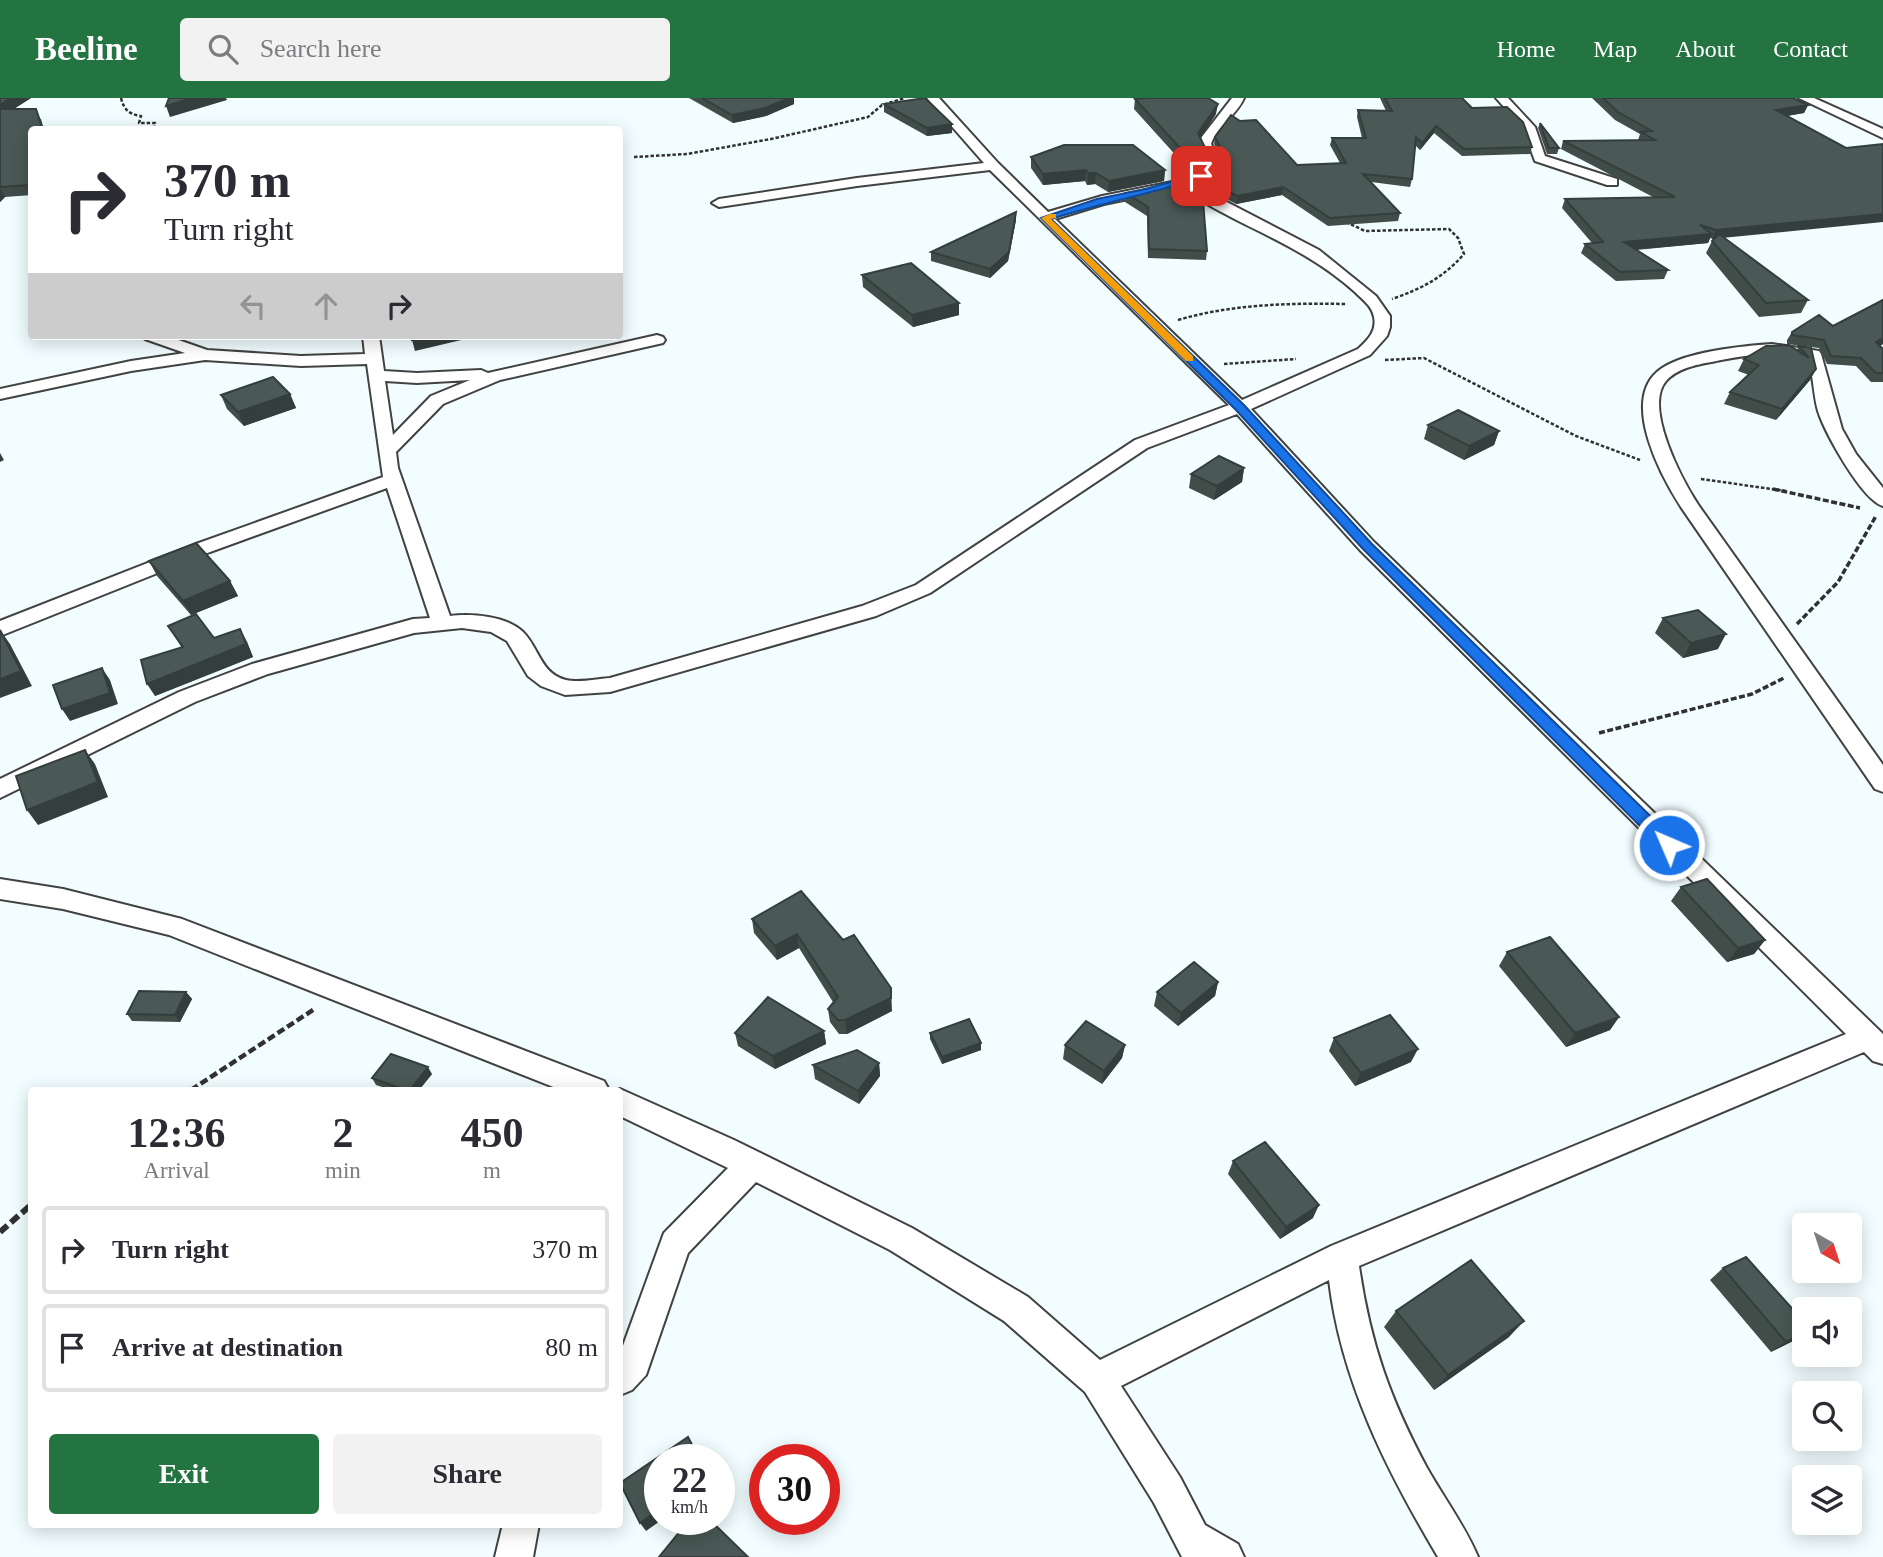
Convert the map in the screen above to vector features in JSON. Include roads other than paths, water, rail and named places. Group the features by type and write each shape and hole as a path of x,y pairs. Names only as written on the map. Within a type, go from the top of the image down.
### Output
{"street":[{"path":"933,98 993,166 1240,407 1367,547 1875,1044 1342,1257 1097,1381"},
{"path":"1045,218 1100,201 1182,183 1217,167 1205,144 1206,137 1234,110 1238,98"},
{"path":"1502,98 1529,127 1539,158 1612,182"},
{"path":"1805,98 1883,134"},
{"path":"719,203 857,182 993,166"},
{"path":"0,789 187,697 248,674 349,642 412,626 462,621 496,626 515,636 536,671 565,688 610,685 869,611 923,589 1141,444 1240,407 1364,352 1376,342 1382,329 1382,317 1377,304 1346,275 1303,246 1213,203 1182,183"},
{"path":"162,340 205,355"},
{"path":"372,340 393,480 442,623"},
{"path":"387,451 437,400 507,373 657,340"},
{"path":"1881,506 1836,433 1824,402 1818,362 1813,354 1789,347 1752,350 1695,361 1667,370 1653,389 1653,415 1658,442 1672,476 1779,638 1883,783"},
{"path":"0,394 131,366 205,355 376,367 417,378 507,373"},
{"path":"0,629 203,548 393,480"},
{"path":"0,889 63,899 173,926 344,990 586,1087"},
{"path":"623,1103 901,1239 1016,1309 1097,1381 1167,1490 1197,1547 1225,1557"},
{"path":"623,1375 634,1363 675,1244 752,1165"},
{"path":"1342,1257 1357,1346 1380,1405 1421,1496 1459,1557"},
{"path":"514,1557 520,1528"}]}
